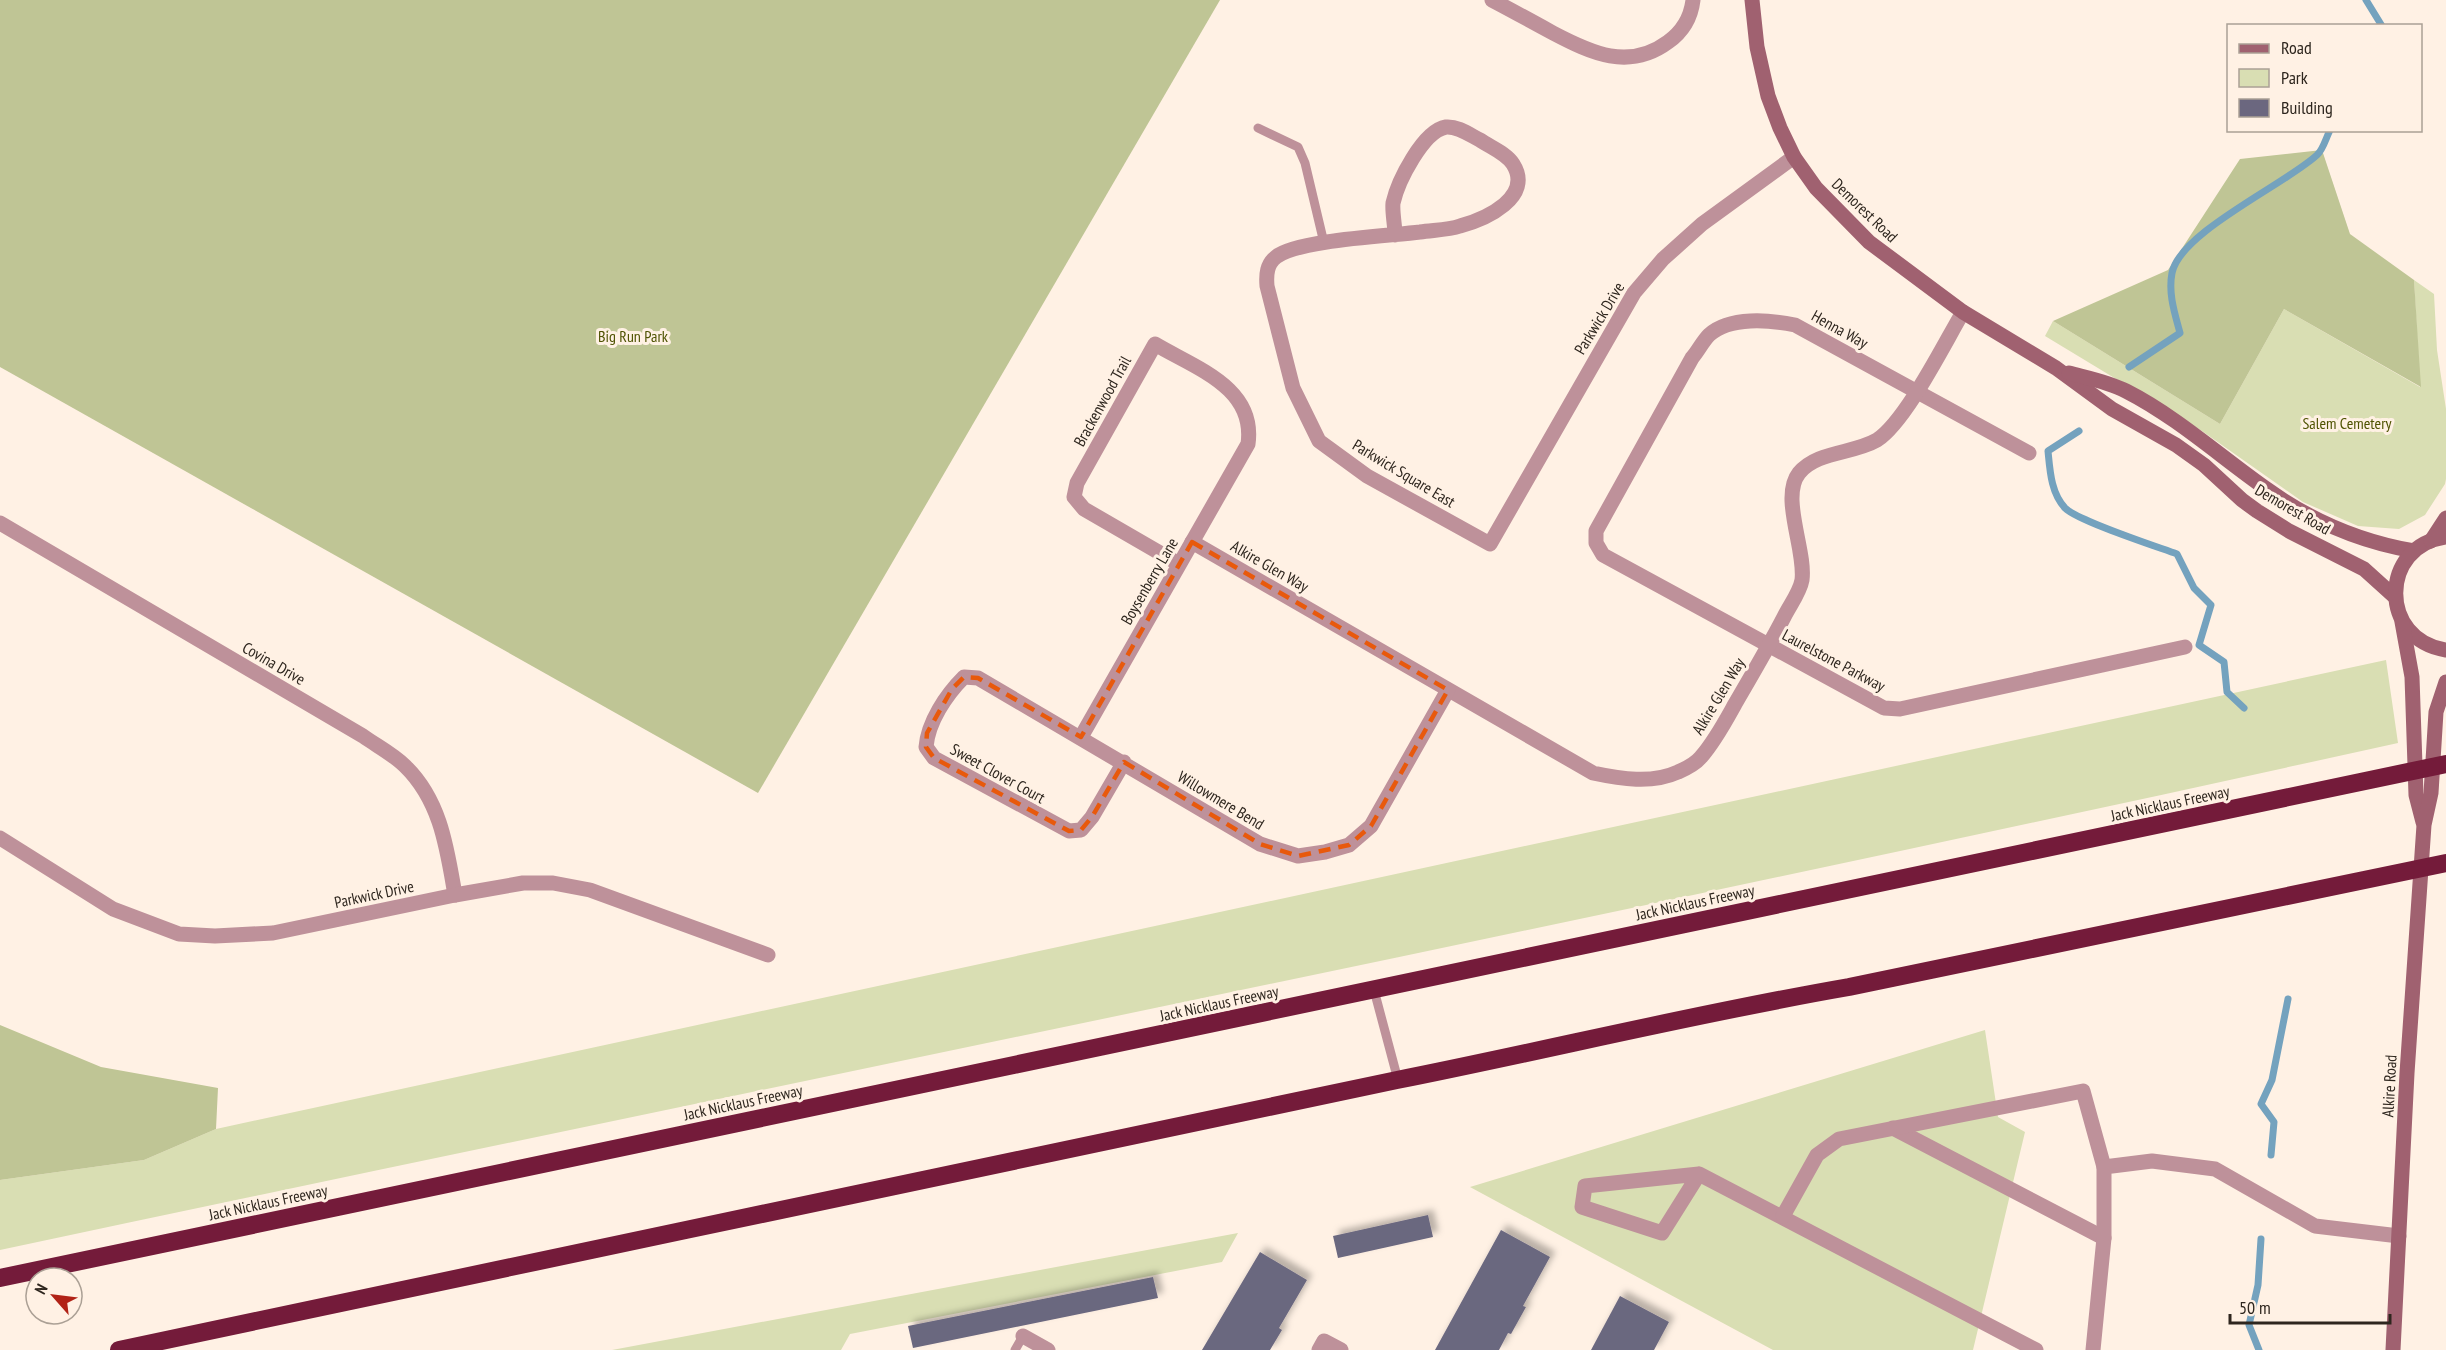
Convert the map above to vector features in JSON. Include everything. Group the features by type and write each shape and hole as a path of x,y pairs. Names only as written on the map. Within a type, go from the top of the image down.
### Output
{"highway":[{"name":"Jack Nicklaus Freeway","path":"0,1278 2446,764"},
{"path":"119,1350 870,1189 1781,998 1850,987 2335,888 2446,863"}],"street":[{"path":"1492,0 1582,48 1614,58 1647,54 1661,48 1683,28 1693,0"},
{"name":"Demorest Road","path":"1752,0 1757,46 1768,96 1779,128 1794,156 1816,188 1869,242 1963,312 2056,368 2112,409 2176,445 2204,465 2257,511 2289,531 2364,570 2395,597"},
{"path":"1324,243 1395,235 1461,226 1504,207 1515,195 1518,178 1513,163 1463,131 1448,127 1434,131 1423,142 1405,174 1393,203 1395,235"},
{"name":"Parkwick Drive","path":"1490,544 1634,292 1663,259 1702,224 1794,156"},
{"name":"Parkwick Square East","path":"1324,243 1284,252 1275,257 1266,275 1293,388 1319,441 1367,476 1490,544"},
{"name":"Alkire Glen Way","path":"1192,542 1593,773 1617,778 1653,780 1678,772 1699,759 1714,740 1769,646 1802,583 1803,564 1793,507 1794,482 1799,473 1810,463 1865,446 1879,439 1894,424 1917,391 1963,312"},
{"name":"Henna Way","path":"1596,543 1596,531 1692,358 1710,334 1753,320 1795,325 2029,453"},
{"name":"Brackenwood Trail","path":"1179,564 1083,509 1074,497 1077,483 1155,344 1230,387 1242,405 1250,428 1248,444"},
{"name":"Demorest Road","path":"2056,368 2125,390 2181,427 2270,492 2331,527 2358,538 2415,551"},
{"name":"Boysenberry Lane","path":"1081,737 1248,444"},
{"path":"2431,541 2446,519"},
{"name":"Covina Drive","path":"0,523 363,736 405,766 433,806 442,827 455,895"},
{"path":"2395,597 2400,570 2415,551 2431,541 2446,537"},
{"name":"Laurelstone Parkway","path":"1596,543 1603,555 1884,708 1900,709 2185,647"},
{"name":"Alkire Road","path":"2395,597 2402,621 2412,677 2416,795 2424,825"},
{"path":"2402,621 2418,640 2446,651"},
{"name":"Sweet Clover Court","path":"1081,737 978,678 964,677 952,689 927,733 926,747 934,758 1069,831 1081,830 1092,817 1124,762"},
{"name":"Alkire Road","path":"2393,1350 2424,825 2431,793 2436,712 2446,682"},
{"name":"Willowmere Bend","path":"1081,737 1260,844 1298,856 1349,845 1371,826 1448,690"},
{"name":"Parkwick Drive","path":"0,838 113,909 179,934 215,936 273,933 455,895 523,883 553,883 590,890 768,955"},
{"path":"1783,1216 1817,1155 1839,1139 2083,1091 2104,1167 2104,1238 2093,1350"},
{"path":"1893,1128 2104,1238"},
{"path":"2104,1167 2152,1161 2215,1169 2316,1226 2399,1236"},
{"path":"1699,1174 1662,1233 1582,1207 1585,1186 1699,1174 2036,1350"},
{"path":"1319,1350 1324,1341 1341,1350"},
{"path":"1019,1343 1048,1350"}],"lane":[{"path":"1258,128 1298,147 1305,163 1324,243"},
{"path":"1374,990 1398,1080"}],"highlighted area":[{"path":"1192,542 1448,690 1371,826 1349,845 1298,856 1260,844 1124,762 1092,817 1081,830 1069,831 934,758 926,747 927,733 952,689 964,677 978,678 1081,737"}],"green space":[{"name":"Big Run Park","path":"0,0 1220,0 758,793 0,367"},
{"path":"2322,150 2350,234 2414,280 2421,387 2284,309 2220,424 2053,321 2168,270 2240,159"},
{"name":"Salem Cemetery","path":"2414,280 2434,294 2437,350 2446,409 2446,479 2425,515 2399,529 2358,526 2303,502 2202,431 2045,336 2053,321 2220,424 2284,309 2420,387"},
{"path":"2386,660 2398,743 1799,873 0,1250 0,1180 144,1160 216,1129"},
{"path":"0,1025 101,1067 218,1088 216,1129 144,1160 0,1180"},
{"path":"1985,1030 1998,1117 2025,1132 1973,1350 1773,1350 1470,1187"},
{"path":"1238,1233 1222,1262 850,1334 841,1350 612,1350"}],"building":[{"path":"1428,1215 1433,1237 1338,1258 1333,1236"},
{"path":"1501,1230 1550,1257 1523,1306 1526,1307 1499,1350 1435,1350"},
{"path":"1260,1252 1307,1280 1279,1328 1282,1330 1270,1350 1202,1350"},
{"path":"1153,1277 1158,1298 913,1348 908,1326"},
{"path":"1620,1296 1669,1322 1654,1350 1591,1350"}],"waterway":[{"path":"2366,0 2381,24"},
{"path":"2129,367 2180,333 2171,289 2172,273 2179,257 2213,225 2317,155 2329,132"},
{"path":"2079,431 2048,451 2052,481 2060,502 2065,508 2085,520 2177,554 2194,588 2211,605 2199,645 2224,662 2227,692 2244,708"},
{"path":"2271,1155 2274,1122 2261,1104 2272,1080 2288,999"},
{"path":"2259,1350 2249,1325 2258,1285 2261,1239"}]}
